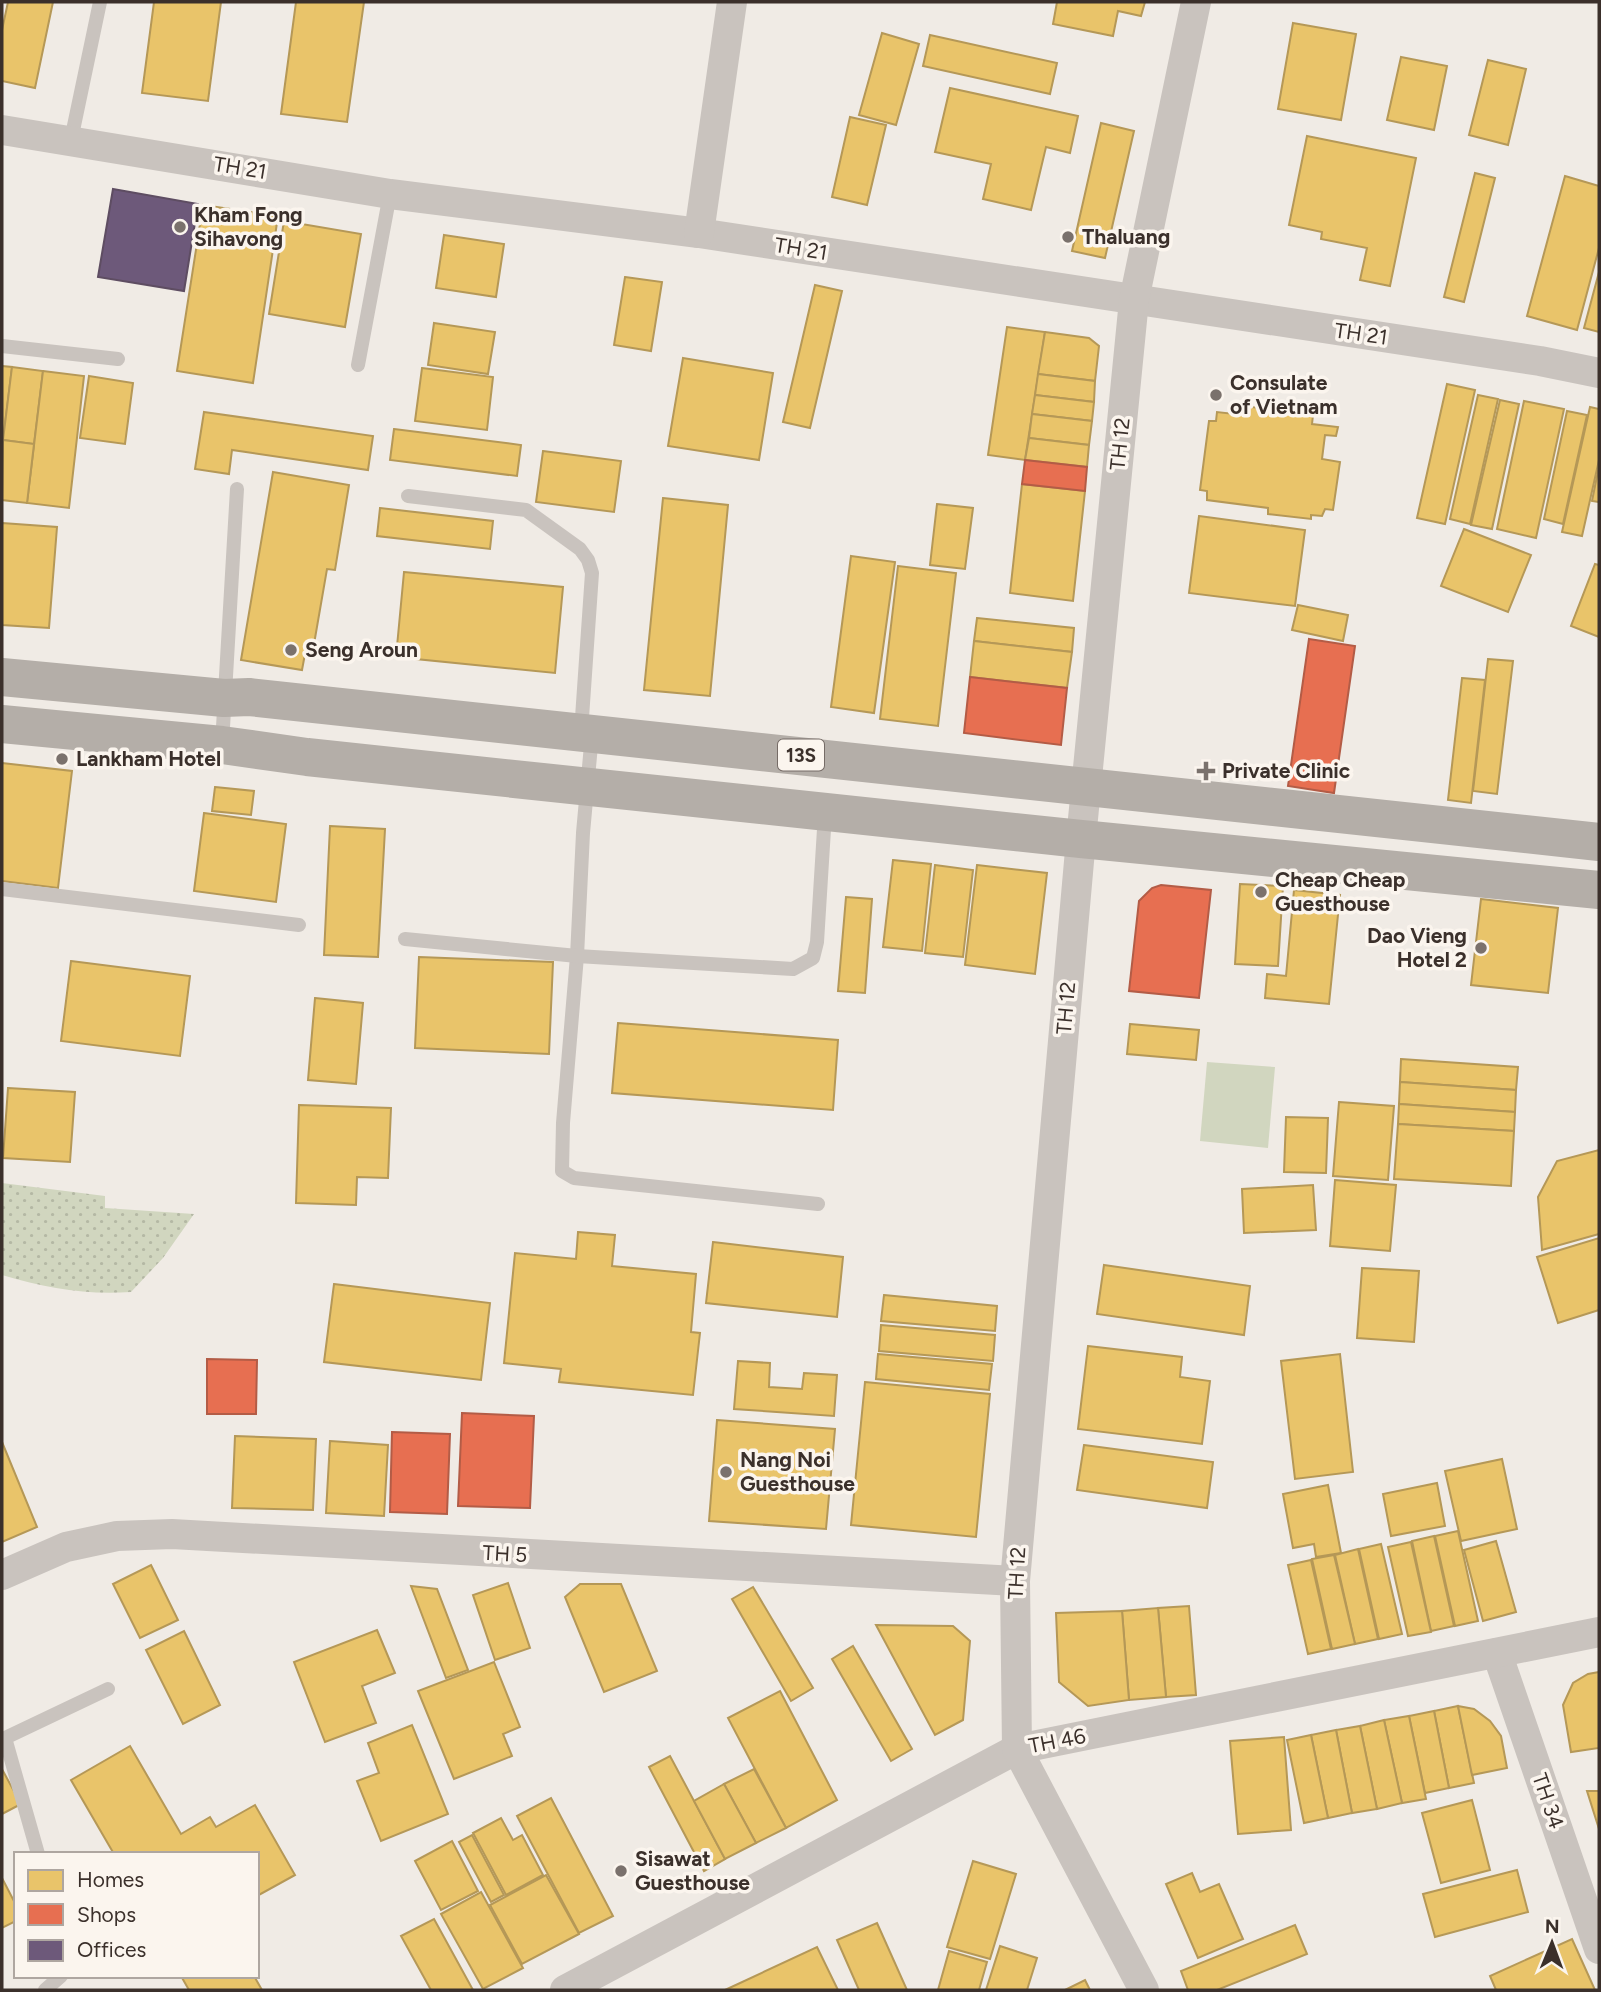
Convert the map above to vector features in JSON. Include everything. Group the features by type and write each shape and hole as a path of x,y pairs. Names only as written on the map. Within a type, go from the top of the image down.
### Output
{"highway":[{"name":"13S","path":"2,677 224,698 249,696 1599,842"},
{"path":"2,724 222,745 307,757 1080,839 1599,890"}],"street":[{"path":"699,233 732,2"},
{"name":"TH 12","path":"1144,1990 1017,1749 1015,1581 1080,839 1134,300 1196,2"},
{"name":"TH 21","path":"2,130 390,194 699,233 1541,361 1599,373"},
{"name":"TH 5","path":"2,1575 65,1546 117,1536 172,1534 1015,1581"},
{"name":"TH 46","path":"565,1990 1017,1749 1599,1632"},
{"name":"TH 34","path":"1497,1653 1599,1949"}],"lane":[{"path":"71,140 100,2"},
{"path":"358,365 390,194"},
{"path":"2,346 118,359"},
{"path":"222,745 237,489"},
{"path":"408,496 526,510 580,549 589,559 592,573 586,732 587,785 577,956 563,1123 562,1171 574,1178 818,1204"},
{"path":"405,939 577,956 793,970 813,958 817,942 825,812"},
{"path":"2,890 299,925"},
{"path":"37,1852 4,1735 108,1689"},
{"path":"45,1990 59,1978"}],"green space":[{"path":"1207,1062 1275,1067 1268,1148 1200,1141"},
{"path":"2,1183 105,1196 105,1208 194,1214 163,1258 131,1292 97,1292 35,1284 2,1275"}],"building: Homes":[{"path":"8,2 53,2 35,88 2,81 2,30"},
{"path":"154,2 221,2 208,101 142,93"},
{"path":"296,2 364,2 347,122 281,114"},
{"path":"1057,2 1145,2 1141,16 1118,11 1113,36 1053,24"},
{"path":"1293,23 1356,34 1341,120 1278,109"},
{"path":"882,33 919,44 896,125 859,115"},
{"path":"930,35 1057,63 1050,94 923,66"},
{"path":"1401,57 1447,66 1434,130 1387,120"},
{"path":"1488,60 1526,69 1508,145 1469,135"},
{"path":"950,88 1078,116 1070,153 1046,147 1031,210 983,199 991,164 935,152"},
{"path":"850,117 886,125 867,205 832,197"},
{"path":"1101,123 1134,131 1105,258 1072,251"},
{"path":"1307,136 1416,158 1390,286 1360,280 1367,248 1321,239 1322,232 1289,225"},
{"path":"1475,173 1495,178 1464,302 1444,297"},
{"path":"1565,176 1599,186 1599,248 1577,330 1527,316"},
{"path":"203,205 278,216 253,383 177,371"},
{"path":"284,221 361,234 345,327 269,314"},
{"path":"444,235 504,244 496,297 436,288"},
{"path":"1599,272 1599,332 1584,328"},
{"path":"625,277 662,282 651,351 614,345"},
{"path":"815,285 842,291 810,428 783,422"},
{"path":"434,323 495,332 488,374 428,365"},
{"path":"1007,327 1045,332 1025,460 988,455"},
{"path":"1045,332 1089,338 1099,346 1095,381 1038,374"},
{"path":"683,358 773,373 759,460 668,446"},
{"path":"2,366 12,367 3,440 2,439"},
{"path":"12,367 43,371 34,444 3,440"},
{"path":"422,368 493,377 487,430 415,421"},
{"path":"43,371 84,376 69,508 27,503"},
{"path":"1038,374 1095,381 1094,402 1035,395"},
{"path":"89,376 133,383 125,444 80,438"},
{"path":"1447,384 1475,390 1445,524 1417,518"},
{"path":"1035,395 1094,402 1092,421 1032,414"},
{"path":"1478,395 1498,399 1470,524 1450,519"},
{"path":"1500,400 1519,404 1492,529 1471,525"},
{"path":"1524,401 1564,409 1536,538 1497,529"},
{"path":"1244,406 1313,415 1312,424 1338,427 1336,436 1325,435 1322,459 1340,462 1333,510 1325,509 1322,516 1311,515 1311,519 1268,514 1268,508 1207,500 1207,491 1200,490 1209,421 1216,421 1217,412 1243,415"},
{"path":"1590,407 1599,409 1599,460 1582,536 1562,532"},
{"path":"1567,411 1587,415 1563,524 1544,519"},
{"path":"204,412 373,436 368,470 232,450 229,474 195,469"},
{"path":"1032,414 1092,421 1089,445 1029,438"},
{"path":"394,429 521,445 517,476 390,460"},
{"path":"1029,438 1089,445 1087,467 1025,460"},
{"path":"3,440 34,444 27,503 2,500"},
{"path":"543,451 621,461 614,512 536,502"},
{"path":"1599,466 1599,502 1592,501"},
{"path":"273,472 349,485 335,570 327,569 314,644 307,643 302,670 241,660"},
{"path":"1022,484 1085,491 1073,601 1010,593"},
{"path":"663,498 728,505 710,696 644,690"},
{"path":"937,504 973,508 965,569 930,565"},
{"path":"380,508 493,521 490,549 377,536"},
{"path":"1199,516 1305,530 1295,606 1189,593"},
{"path":"2,523 57,527 49,628 2,625"},
{"path":"1464,529 1531,555 1508,612 1441,586"},
{"path":"851,556 895,562 874,713 831,707"},
{"path":"1595,564 1599,565 1599,637 1571,626"},
{"path":"898,566 956,573 938,726 880,719"},
{"path":"404,572 563,587 555,673 396,657"},
{"path":"1298,605 1348,615 1343,641 1292,630"},
{"path":"977,618 1074,628 1072,652 974,641"},
{"path":"974,641 1072,652 1067,688 970,677"},
{"path":"1488,659 1513,661 1497,794 1473,791"},
{"path":"1462,678 1485,680 1471,803 1448,800"},
{"path":"2,763 72,771 58,888 2,881"},
{"path":"215,787 254,791 251,815 212,811"},
{"path":"204,813 286,824 276,902 194,891"},
{"path":"330,826 385,829 378,957 324,955"},
{"path":"893,860 931,864 922,951 883,947"},
{"path":"935,865 973,870 963,957 925,953"},
{"path":"977,865 1047,873 1035,974 965,965"},
{"path":"1240,884 1283,886 1278,966 1235,964"},
{"path":"1294,890 1340,895 1329,1004 1265,998 1267,974 1286,976"},
{"path":"846,897 872,899 865,993 838,991"},
{"path":"1481,899 1558,908 1548,993 1471,985"},
{"path":"419,957 553,962 549,1054 415,1048"},
{"path":"71,961 190,976 180,1056 61,1041"},
{"path":"315,998 363,1003 356,1084 308,1080"},
{"path":"618,1023 838,1040 833,1110 612,1093"},
{"path":"1130,1024 1199,1030 1196,1060 1127,1054"},
{"path":"1401,1059 1518,1067 1516,1090 1400,1082"},
{"path":"1400,1082 1516,1090 1515,1112 1399,1104"},
{"path":"8,1088 75,1092 70,1162 3,1158"},
{"path":"1339,1102 1394,1106 1388,1180 1333,1176"},
{"path":"1399,1104 1515,1112 1514,1131 1398,1124"},
{"path":"299,1105 391,1108 388,1178 357,1177 356,1205 296,1203"},
{"path":"1286,1117 1328,1118 1326,1173 1284,1172"},
{"path":"1398,1124 1514,1131 1511,1186 1394,1179"},
{"path":"1599,1150 1599,1234 1542,1250 1538,1197 1557,1161"},
{"path":"1335,1180 1396,1185 1390,1251 1330,1246"},
{"path":"1313,1185 1316,1230 1244,1233 1242,1189"},
{"path":"578,1232 615,1235 612,1266 696,1274 691,1332 700,1333 693,1395 559,1382 561,1369 504,1363 515,1253 576,1259"},
{"path":"1599,1238 1599,1310 1558,1323 1537,1257"},
{"path":"713,1242 843,1257 837,1317 706,1303"},
{"path":"1104,1265 1250,1286 1244,1335 1097,1314"},
{"path":"1362,1268 1419,1271 1414,1342 1357,1338"},
{"path":"334,1284 490,1303 481,1380 324,1362"},
{"path":"884,1295 997,1306 995,1331 881,1321"},
{"path":"881,1325 995,1335 993,1361 879,1351"},
{"path":"1088,1346 1182,1357 1180,1377 1210,1381 1202,1444 1078,1429"},
{"path":"878,1354 992,1364 989,1390 876,1379"},
{"path":"1340,1354 1353,1472 1295,1479 1281,1361"},
{"path":"738,1361 770,1363 769,1387 802,1389 804,1373 837,1375 834,1416 734,1409"},
{"path":"865,1382 990,1394 976,1537 851,1525"},
{"path":"717,1420 835,1429 826,1529 709,1521"},
{"path":"235,1436 316,1439 313,1510 232,1508"},
{"path":"330,1441 388,1445 384,1516 326,1513"},
{"path":"2,1442 37,1527 2,1542"},
{"path":"1084,1445 1213,1462 1207,1508 1077,1490"},
{"path":"1502,1459 1517,1529 1461,1541 1445,1471"},
{"path":"1437,1483 1445,1526 1391,1536 1383,1494"},
{"path":"1328,1485 1341,1553 1316,1557 1314,1544 1293,1548 1283,1494"},
{"path":"1458,1531 1478,1621 1455,1626 1435,1536"},
{"path":"1434,1536 1454,1626 1431,1631 1412,1541"},
{"path":"1496,1541 1516,1612 1483,1621 1464,1550"},
{"path":"1411,1542 1431,1632 1408,1636 1388,1547"},
{"path":"1381,1544 1402,1634 1379,1639 1359,1549"},
{"path":"1358,1549 1378,1639 1355,1644 1335,1555"},
{"path":"1334,1555 1355,1644 1332,1649 1312,1559"},
{"path":"1311,1560 1331,1649 1308,1654 1288,1565"},
{"path":"151,1565 178,1620 140,1638 113,1584"},
{"path":"508,1583 530,1648 495,1660 473,1595"},
{"path":"580,1584 621,1584 657,1671 604,1692 565,1597"},
{"path":"411,1586 437,1589 468,1670 446,1678"},
{"path":"753,1587 813,1688 791,1701 732,1599"},
{"path":"1189,1606 1196,1695 1166,1697 1158,1608"},
{"path":"1158,1608 1166,1697 1129,1700 1122,1611"},
{"path":"1122,1611 1129,1700 1088,1706 1059,1682 1056,1613"},
{"path":"876,1625 953,1626 970,1641 963,1720 935,1735"},
{"path":"377,1630 395,1673 362,1686 376,1723 325,1742 294,1662"},
{"path":"184,1631 220,1705 183,1724 146,1650"},
{"path":"853,1646 912,1749 891,1761 832,1659"},
{"path":"494,1662 520,1727 503,1734 512,1756 454,1779 418,1691"},
{"path":"1599,1672 1599,1748 1571,1752 1563,1705 1573,1683 1588,1674"},
{"path":"780,1691 837,1800 786,1828 728,1718"},
{"path":"1458,1706 1474,1783 1449,1788 1434,1711"},
{"path":"1458,1706 1474,1709 1490,1721 1501,1736 1507,1768 1472,1775"},
{"path":"1434,1711 1449,1788 1425,1793 1409,1716"},
{"path":"1409,1716 1426,1799 1402,1803 1384,1720"},
{"path":"1384,1720 1402,1803 1377,1809 1360,1726"},
{"path":"412,1725 448,1814 381,1841 357,1781 379,1773 368,1743"},
{"path":"1360,1726 1377,1809 1352,1813 1336,1730"},
{"path":"1336,1730 1352,1813 1328,1818 1311,1735"},
{"path":"1311,1735 1328,1818 1304,1823 1287,1740"},
{"path":"1284,1737 1291,1830 1238,1834 1230,1741"},
{"path":"130,1746 181,1834 210,1817 216,1827 255,1805 295,1875 259,1895 259,1852 113,1852 71,1780"},
{"path":"670,1756 725,1859 704,1871 649,1767"},
{"path":"754,1769 786,1828 756,1843 724,1784"},
{"path":"2,1772 21,1804 2,1814"},
{"path":"724,1784 756,1843 725,1859 694,1801"},
{"path":"1587,1791 1599,1791 1599,1829"},
{"path":"551,1798 613,1916 579,1933 517,1816"},
{"path":"1472,1800 1490,1870 1441,1883 1422,1813"},
{"path":"501,1818 513,1840 522,1835 543,1875 506,1895 473,1833"},
{"path":"472,1835 504,1895 491,1902 459,1842"},
{"path":"452,1841 478,1891 441,1910 415,1861"},
{"path":"973,1861 1016,1874 990,1959 947,1947"},
{"path":"1517,1870 1528,1912 1435,1937 1423,1894"},
{"path":"1192,1873 1200,1892 1219,1884 1243,1939 1198,1958 1166,1884"},
{"path":"546,1875 579,1934 522,1964 490,1905"},
{"path":"2,1878 14,1901 14,1922 2,1928"},
{"path":"481,1892 523,1968 483,1989 441,1914"},
{"path":"434,1919 473,1990 431,1990 401,1936"},
{"path":"877,1923 907,1990 859,1990 837,1940"},
{"path":"1295,1925 1307,1954 1217,1990 1188,1990 1181,1971"},
{"path":"1572,1939 1595,1990 1496,1990 1490,1976"},
{"path":"1000,1946 1037,1958 1027,1990 986,1990"},
{"path":"817,1947 838,1990 725,1990"},
{"path":"949,1951 987,1962 979,1990 938,1990"},
{"path":"182,1978 255,1978 262,1990 189,1990"},
{"path":"1085,1980 1090,1990 1065,1990"}],"building: Shops":[{"path":"1025,460 1087,467 1085,491 1022,484"},
{"path":"1309,639 1355,646 1334,793 1288,786"},
{"path":"970,677 1067,688 1061,745 964,733"},
{"path":"1161,885 1211,890 1199,998 1129,991 1139,901 1152,888"},
{"path":"207,1359 257,1360 256,1414 207,1414"},
{"path":"462,1413 534,1416 530,1508 458,1506"},
{"path":"392,1432 450,1434 447,1514 390,1512"}],"building: Offices":[{"path":"113,189 198,204 184,291 98,277"}],"place":[{"name":"Kham Fong Sihavong","path":"180,227"},
{"name":"Thaluang","path":"1068,237"},
{"name":"Consulate of Vietnam","path":"1216,395"},
{"name":"Seng Aroun","path":"291,650"},
{"name":"Lankham Hotel","path":"62,759"},
{"name":"Private Clinic","path":"1206,771"},
{"name":"Cheap Cheap Guesthouse","path":"1261,892"},
{"name":"Dao Vieng Hotel 2","path":"1481,948"},
{"name":"Nang Noi Guesthouse","path":"726,1472"},
{"name":"Sisawat Guesthouse","path":"621,1871"}]}
